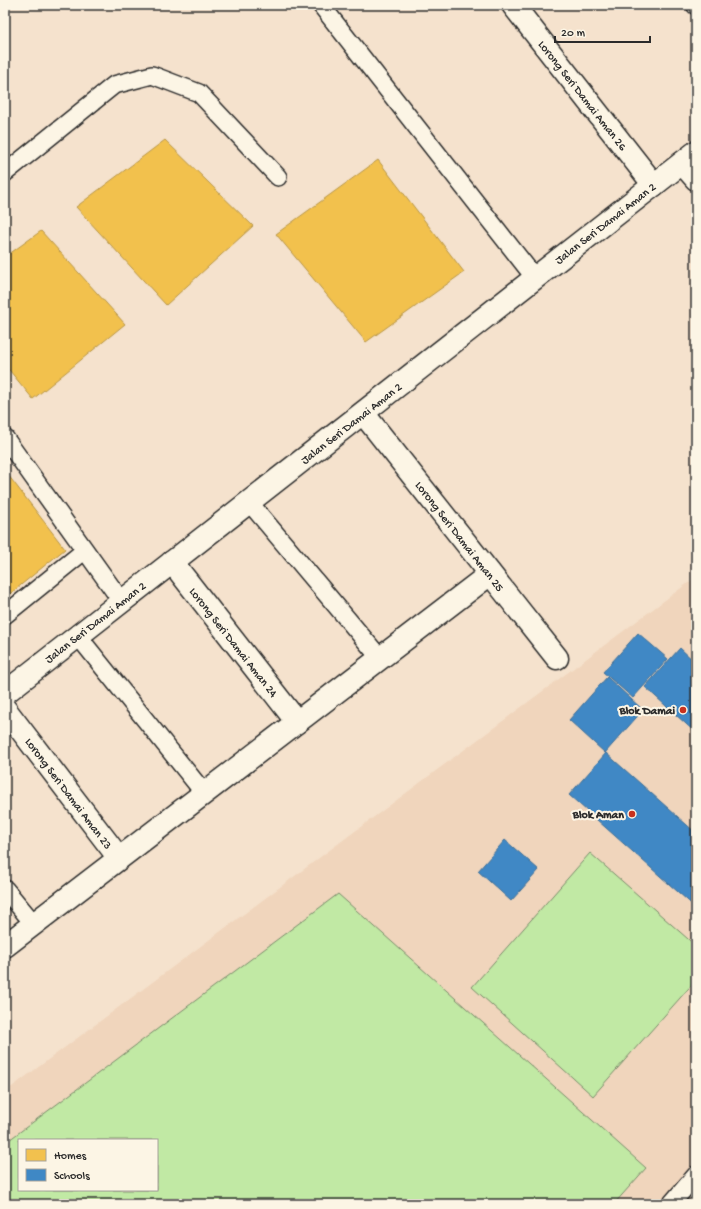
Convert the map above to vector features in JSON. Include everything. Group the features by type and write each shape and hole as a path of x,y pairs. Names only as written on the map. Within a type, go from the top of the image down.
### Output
{"street":[{"name":"Lorong Seri Damai Aman 26","path":"512,5 654,185"},
{"name":"Jalan Seri Damai Aman 2","path":"5,693 689,157"},
{"path":"689,157 696,179"},
{"name":"Lorong Seri Damai Aman 25","path":"363,413 557,658"},
{"name":"Lorong Seri Damai Aman 24","path":"172,562 297,722"},
{"path":"5,946 490,574"},
{"name":"Lorong Seri Damai Aman 23","path":"5,709 119,858"}],"lane":[{"path":"321,5 535,278"},
{"path":"5,173 114,85 152,75 199,93 278,177"},
{"path":"5,438 84,551 122,602"},
{"path":"250,502 380,658"},
{"path":"5,615 84,551"},
{"path":"78,636 204,793"},
{"path":"5,889 34,924"},
{"path":"671,1204 696,1175"}],"shaded area":[{"path":"696,577 696,1204 5,1204 5,1092"}],"green space":[{"path":"590,853 696,946 696,980 593,1096 472,987"},
{"path":"338,894 646,1168 614,1204 5,1204 5,1143"}],"building: Homes":[{"path":"165,140 253,226 166,305 76,207"},
{"path":"378,160 464,272 366,342 276,234"},
{"path":"41,231 125,324 33,399 5,365 5,257"},
{"path":"5,471 65,549 5,598"}],"building: Schools":[{"path":"638,633 668,659 633,698 603,672"},
{"name":"Blok Damai","path":"680,648 696,663 696,733 645,687"},
{"path":"607,677 643,710 605,753 569,720"},
{"name":"Blok Aman","path":"606,753 696,833 696,908 569,795"},
{"path":"505,840 539,870 511,901 478,871"}],"place":[{"name":"Blok Damai","path":"683,710"},
{"name":"Blok Aman","path":"632,814"}]}
